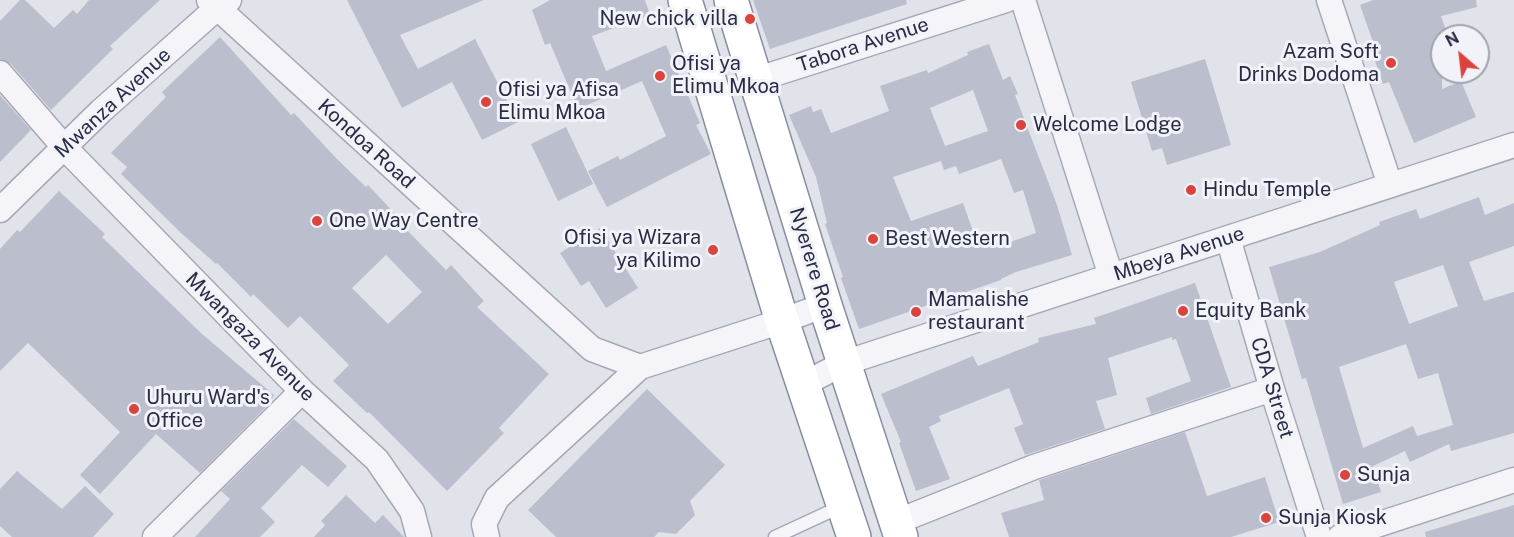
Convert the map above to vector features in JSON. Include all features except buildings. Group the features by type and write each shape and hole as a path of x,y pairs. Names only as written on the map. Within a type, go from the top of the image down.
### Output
{"highway":[{"path":"685,0 782,321 854,537"},
{"name":"Nyerere Road","path":"731,0 825,305 899,530"}],"street":[{"name":"Tabora Avenue","path":"755,80 1006,0"},
{"path":"1023,0 1111,276"},
{"path":"1329,0 1390,185"},
{"name":"Mwanza Avenue","path":"0,210 101,111 218,3"},
{"name":"Kondoa Road","path":"218,3 592,349 640,367"},
{"name":"Mwangaza Avenue","path":"0,73 65,148 302,391 377,460 412,511 419,537"},
{"name":"Mbeya Avenue","path":"804,384 844,363 1514,145"},
{"name":"CDA Street","path":"1228,238 1272,389 1319,537"},
{"path":"487,537 484,524 497,498 640,367 825,305"},
{"path":"899,530 1034,467 1272,389"},
{"path":"155,537 302,391"},
{"path":"1340,537 1514,480"}],"lane":[{"path":"775,537 843,505"}],"place":[{"name":"New chick villa","path":"750,19"},
{"name":"Azam Soft Drinks Dodoma","path":"1391,63"},
{"name":"Ofisi ya Elimu Mkoa","path":"660,76"},
{"name":"Ofisi ya Afisa Elimu Mkoa","path":"486,102"},
{"name":"Welcome Lodge","path":"1021,125"},
{"name":"Hindu Temple","path":"1191,190"},
{"name":"One Way Centre","path":"317,221"},
{"name":"Best Western","path":"873,239"},
{"name":"Ofisi ya Wizara ya Kilimo","path":"713,250"},
{"name":"Equity Bank","path":"1183,311"},
{"name":"Mamalishe restaurant","path":"916,312"},
{"name":"Uhuru Ward's Office","path":"134,409"},
{"name":"Sunja","path":"1345,475"},
{"name":"Sunja Kiosk","path":"1266,518"}]}
